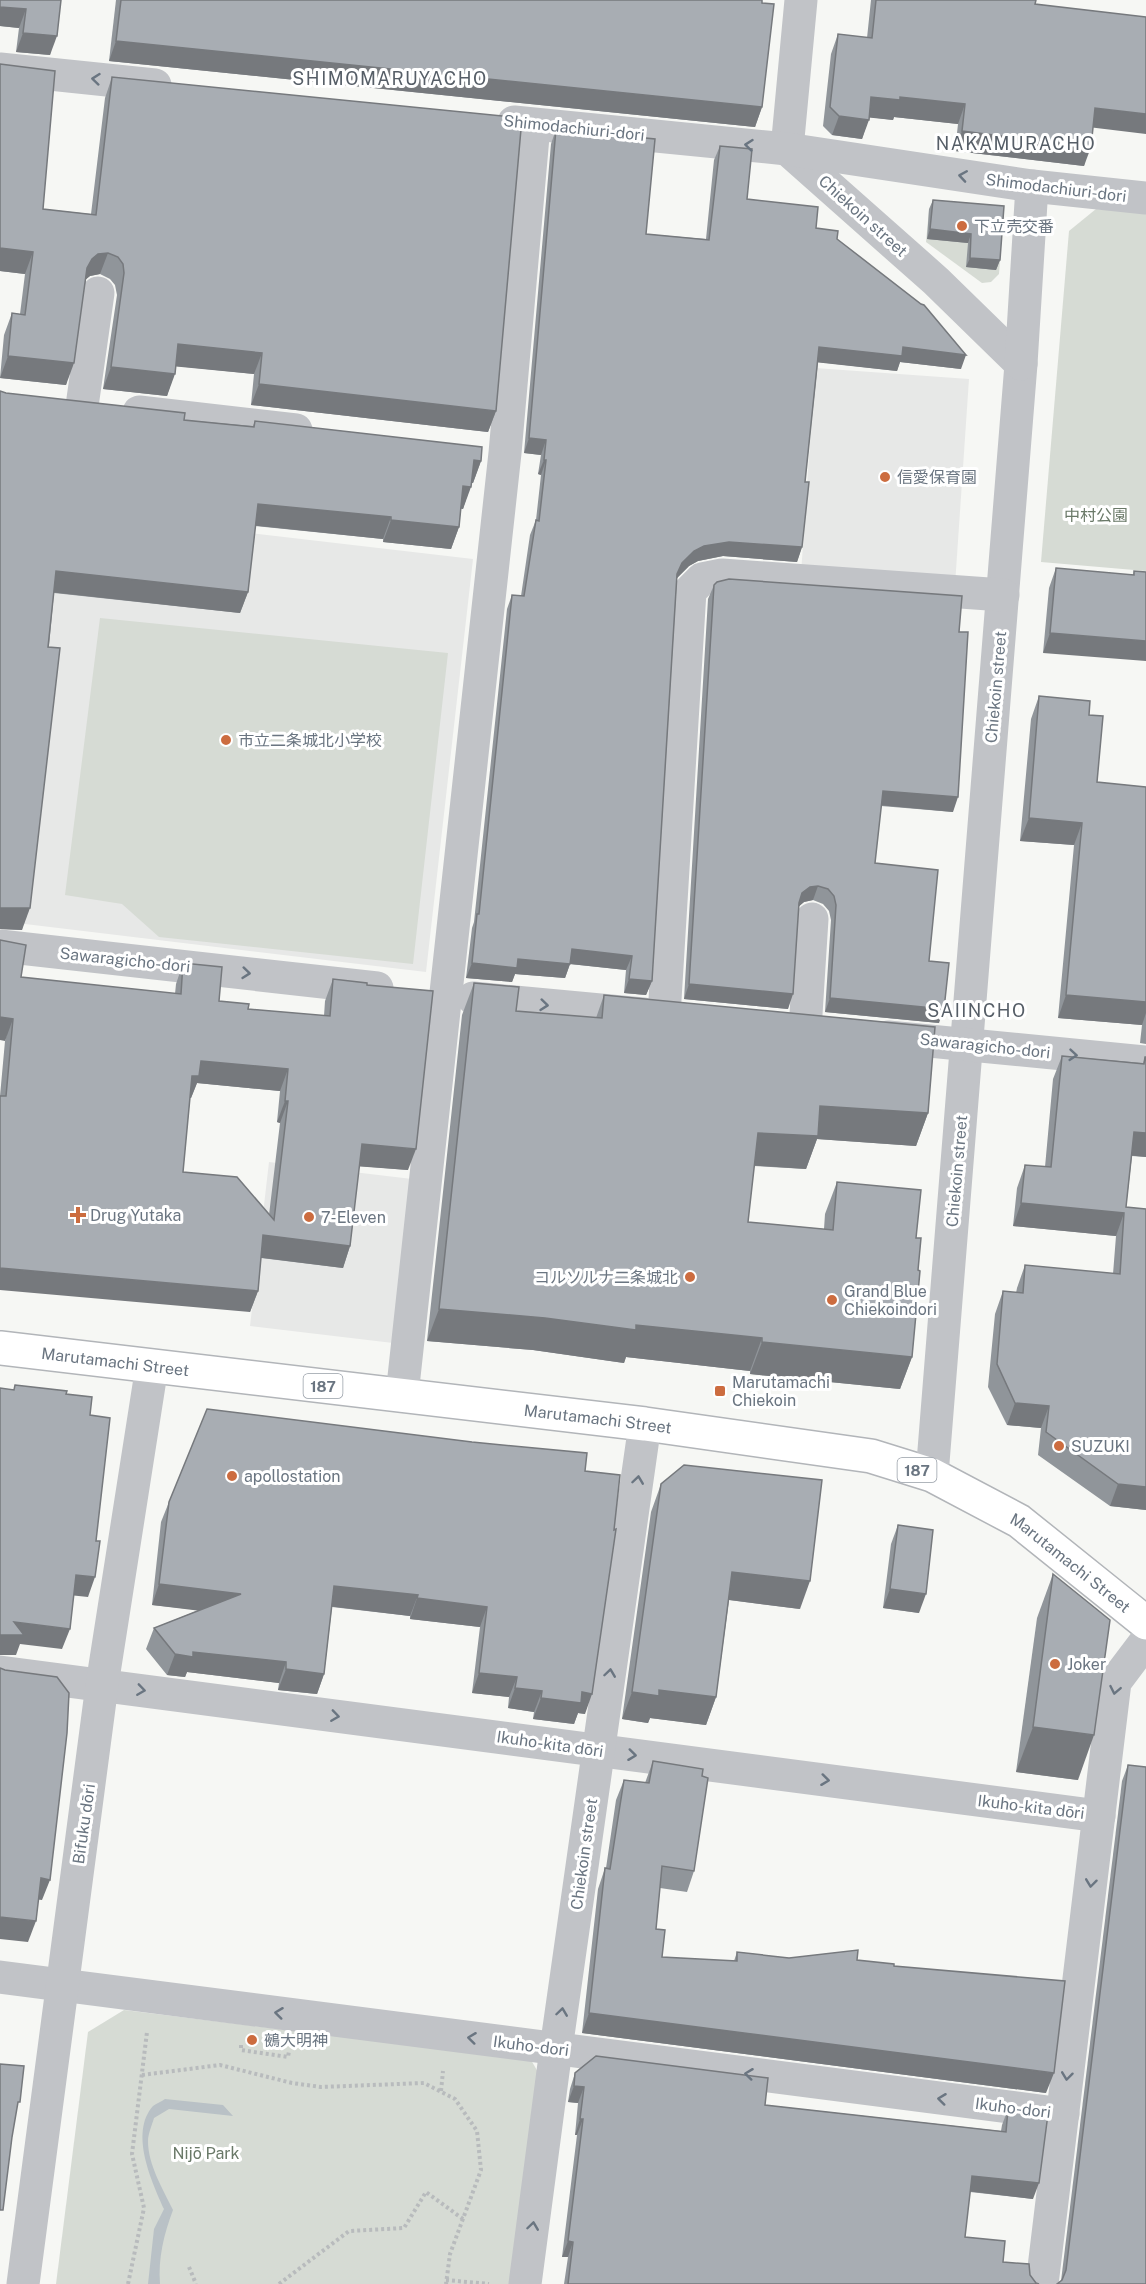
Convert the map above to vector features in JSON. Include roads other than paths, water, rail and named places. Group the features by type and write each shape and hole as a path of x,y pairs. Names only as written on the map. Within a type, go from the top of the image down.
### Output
{"main road":[{"name":"Marutamachi Street","path":"0,1348 645,1424 871,1456 932,1475 1018,1521 1146,1623"}],"street":[{"path":"787,149 801,0"},
{"path":"0,69 190,89"},
{"name":"Shimodachiuri-dori","path":"486,120 787,149 1032,186 1146,198"},
{"path":"402,1395 426,993 534,125"},
{"name":"Chiekoin street","path":"787,149 936,281 1021,364 932,1475"},
{"path":"1021,364 1032,186"},
{"path":"82,406 98,293"},
{"path":"47,402 328,434"},
{"path":"664,1017 690,591 702,579 722,575 1003,595"},
{"path":"770,1026 817,1031 812,919"},
{"name":"Sawaragicho-dori","path":"0,946 426,993 699,1020"},
{"name":"Sawaragicho-dori","path":"864,1035 1146,1062"},
{"name":"Bifuku dōri","path":"16,2278 62,1985 102,1685 152,1366"},
{"name":"Chiekoin street","path":"525,2284 645,1424"},
{"path":"1042,2284 1115,1682 1146,1641"},
{"name":"Ikuho-kita dōri","path":"0,1672 1099,1816"},
{"name":"Ikuho-dori","path":"0,1977 1063,2114"}],"place":[{"name":"下立売交番","path":"962,226"},
{"name":"信愛保育園","path":"885,477"},
{"name":"市立二条城北小学校","path":"226,740"},
{"name":"Drug Yutaka","path":"78,1215"},
{"name":"7-Eleven","path":"309,1217"},
{"name":"コルソルナ二条城北","path":"690,1277"},
{"name":"Grand Blue Chiekoindori","path":"832,1300"},
{"name":"Marutamachi Chiekoin","path":"720,1391"},
{"name":"SUZUKI","path":"1059,1446"},
{"name":"apollostation","path":"232,1476"},
{"name":"Joker","path":"1055,1664"},
{"name":"鵺大明神","path":"252,2040"}],"district":[{"name":"SHIMOMARUYACHO","path":"390,78"},
{"name":"NAKAMURACHO","path":"1016,143"},
{"name":"SAIINCHO","path":"977,1010"}],"park label":[{"name":"中村公園","path":"1096,515"},
{"name":"Nijō Park","path":"206,2153"}]}
